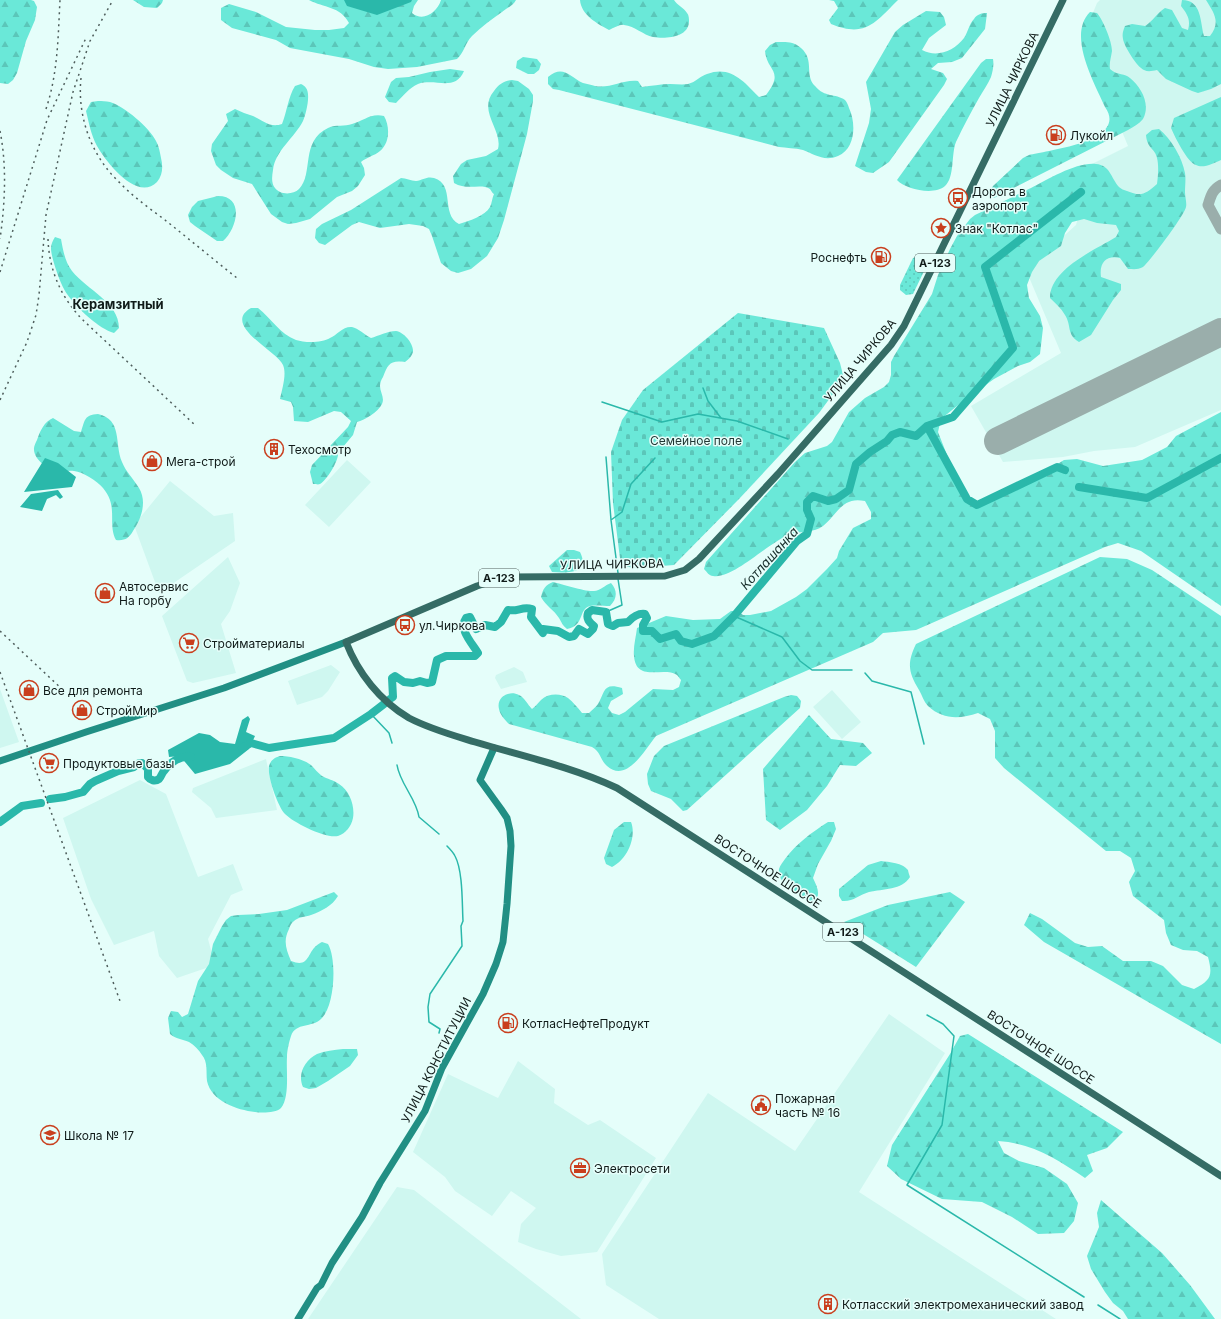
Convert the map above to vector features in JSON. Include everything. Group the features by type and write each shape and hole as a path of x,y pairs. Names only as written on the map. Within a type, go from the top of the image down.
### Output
{"main road":[{"name":"УЛИЦА ЧИРКОВА","path":"0,761 224,688 346,642 477,586 505,577 665,576 685,570 699,559 778,474 890,345 904,326 1063,0"},
{"name":"ВОСТОЧНОЕ ШОССЕ","path":"346,642 357,667 373,688 408,718 444,733 579,772 633,798 1221,1176"},
{"name":"УЛИЦА КОНСТИТУЦИИ","path":"298,1319 317,1288 321,1285 332,1263 362,1217 380,1183 425,1111 442,1068 483,994 496,964 505,925 511,846 507,818 480,780 494,748"}],"shaded area":[{"path":"344,0 412,0 411,2 377,15 347,6"},
{"path":"1100,0 1221,0 1221,410 1135,447 1094,451 1063,457 1003,462 971,406 1061,353 1026,270 1076,225 1084,197 1086,167 1128,146 1087,47 1090,20 1097,3"},
{"path":"45,458 58,463 76,477 72,487 24,492"},
{"path":"347,460 371,482 329,527 305,505"},
{"path":"170,481 214,516 233,513 235,541 159,593 134,525"},
{"path":"58,490 63,497 60,499 56,495 47,499 42,511 20,507 31,494"},
{"path":"228,557 240,583 230,611 221,624 236,673 193,683 187,681 162,616"},
{"path":"331,665 340,672 328,691 322,697 297,705 288,681"},
{"path":"514,667 523,672 527,682 501,689 495,678 496,675"},
{"path":"0,689 19,742 0,748"},
{"path":"832,690 861,722 842,739 813,707"},
{"path":"248,716 250,719 246,732 255,736 249,749 230,764 195,774 180,756 169,757 168,750 199,733 210,735 220,742 235,744 242,720"},
{"path":"266,759 277,810 216,818 211,808 192,792 193,788"},
{"path":"140,780 166,794 198,877 233,864 243,890 231,895 208,939 215,965 177,978 159,956 154,931 114,945 91,899 63,818"},
{"path":"889,1014 945,1053 859,1192 1056,1319 659,1319 606,1285 602,1254 708,1093 795,1151"},
{"path":"518,1061 555,1089 554,1103 588,1125 600,1120 656,1158 597,1252 561,1256 518,1242 521,1224 536,1208 511,1191 492,1216 455,1191 445,1177 413,1152 448,1074 498,1098"},
{"path":"397,1187 414,1190 581,1319 308,1319"}],"green space":[{"path":"0,0 31,0 34,1 37,7 35,20 26,41 17,73 13,80 8,84 0,83"},
{"path":"133,0 163,0 157,8 144,7"},
{"path":"309,0 418,0 412,13 421,17 429,15 433,12 441,0 516,0 512,5 472,36 457,59 417,67 388,69 374,67 349,59 290,48 276,40 232,28 221,20 221,8 229,4 256,12 286,27 329,30 344,28 349,23 341,13 336,10"},
{"path":"580,0 674,0 688,14 688,27 680,34 664,38 653,37 632,27 624,25 609,30 595,22 587,15 583,10"},
{"path":"829,0 898,0 869,26 861,29 853,29 843,28 831,24 829,20 838,8 834,1"},
{"path":"1182,0 1189,1 1197,8 1201,18 1204,36 1210,36 1216,22 1214,13 1206,0 1221,0 1221,84 1198,93 1166,79 1157,70 1147,71 1141,68 1131,56 1123,39 1125,26 1132,24 1145,26 1165,8 1172,10 1182,28 1188,30 1189,20 1187,14 1181,6"},
{"path":"926,11 940,12 944,17 946,25 929,38 922,50 928,52 939,53 950,50 964,38 975,17 983,13 987,13 985,29 962,58 952,62 938,63 931,69 943,73 947,79 944,85 889,162 873,173 866,172 855,166 869,123 871,109 866,82 895,32 903,25"},
{"path":"1090,12 1097,13 1109,36 1112,47 1110,69 1116,73 1128,76 1138,86 1144,96 1146,108 1143,119 1128,130 994,198 990,192 993,186 1023,158 1029,155 1069,147 1084,142 1097,136 1106,128 1109,119 1089,72 1082,46 1081,33 1084,22"},
{"path":"776,42 792,43 801,48 808,57 810,77 815,86 822,92 841,98 847,103 853,121 853,135 848,147 838,156 833,158 824,158 803,150 779,147 553,89 548,84 548,77 553,73 558,72 566,73 583,83 595,86 601,87 627,81 638,81 642,87 667,84 688,84 707,74 723,72 736,76 759,97 766,95 774,81 775,76 766,58 765,51 770,45"},
{"path":"523,57 537,59 541,64 539,70 534,74 528,74 516,68 517,61"},
{"path":"986,59 993,59 991,77 956,142 952,171 948,182 945,186 934,191 920,190 901,183 897,180 981,63"},
{"path":"450,69 464,71 456,81 450,83 432,82 415,85 396,103 389,102 385,97 391,82 396,78"},
{"path":"512,80 518,81 529,89 533,95 533,101 527,134 504,220 498,238 487,256 471,269 458,273 451,271 441,263 429,229 423,226 409,224 380,228 359,222 352,225 325,245 319,243 315,238 316,229 322,224 351,210 401,178 416,181 434,178 441,182 447,193 450,214 459,224 476,218 488,210 494,194 490,189 486,187 469,187 459,185 454,183 453,176 461,164 467,160 486,156 498,149 499,142 489,113 489,98 500,85 504,82"},
{"path":"301,84 306,87 308,95 308,104 304,118 281,150 273,170 273,184 280,192 290,193 299,189 306,175 310,149 319,134 328,128 349,125 371,116 379,115 384,116 386,120 388,134 386,144 383,148 361,162 365,175 358,186 352,191 337,197 310,219 288,224 282,222 271,214 252,184 233,178 221,170 216,165 211,151 212,144 228,121 226,114 235,109 270,125 282,124 293,90 295,86"},
{"path":"1221,97 1221,160 1208,165 1196,165 1189,159 1175,137 1171,128 1174,118"},
{"path":"106,101 116,104 142,124 153,136 159,147 162,164 162,170 157,182 149,187 140,187 132,184 115,170 101,153 93,138 86,111 91,102"},
{"path":"1159,129 1168,138 1175,149 1184,167 1185,175 1186,207 1166,238 1147,263 1141,268 1128,269 1120,258 1115,257 1104,261 1101,268 1101,277 1121,284 1121,290 1091,335 1079,342 1072,336 1067,319 1063,312 1050,298 1052,288 1057,278 1065,269 1086,254 1116,237 1119,231 1116,225 1097,223 1084,219 1072,222 1065,233 1061,246 1039,261 1032,272 1027,285 1029,298 1040,316 1043,328 1040,354 1030,362 1018,366 994,379 962,402 941,419 938,432 956,478 971,500 984,503 1029,481 1064,460 1077,459 1103,466 1142,460 1167,447 1176,436 1221,412 1221,606 1141,551 1118,543 1105,547 916,630 883,633 873,642 656,736 641,756 629,768 622,771 614,770 607,766 597,751 592,747 509,724 506,721 500,713 499,701 507,694 511,693 521,696 532,709 547,696 554,694 562,695 570,700 582,713 589,713 598,704 606,689 611,686 622,688 623,694 611,701 608,708 612,713 619,715 625,712 653,689 673,690 679,687 681,680 677,675 672,673 645,672 640,669 636,664 634,656 637,628 666,616 693,620 720,619 731,611 738,611 743,615 750,615 771,611 807,589 837,558 839,551 853,528 871,519 871,512 865,501 851,501 841,507 823,526 812,531 795,533 783,538 731,572 721,576 712,576 709,575 704,569 706,562 795,462 805,453 827,446 832,442 849,412 865,398 884,387 889,382 891,375 891,362 932,294 938,275 957,236 970,219 975,215 1071,168 1088,164 1101,165 1107,169 1119,187 1132,193 1143,194 1157,184 1158,161 1155,152 1149,146 1146,135 1152,130"},
{"path":"218,196 227,197 232,201 236,214 232,229 223,241 217,241 195,226 190,222 188,215 192,207 198,201"},
{"path":"55,237 61,239 66,260 72,271 114,311 118,319 119,328 114,333 95,323 71,300 62,285 51,253 51,245"},
{"path":"919,256 926,259 927,265 913,294 906,295 900,290 900,285 913,258"},
{"path":"251,308 258,308 285,334 300,341 313,342 327,340 340,331 352,327 371,338 396,331 405,336 412,345 413,352 408,360 405,362 393,362 386,369 380,384 383,400 382,404 378,410 357,422 353,435 338,453 337,460 332,470 320,484 313,484 310,472 312,465 348,427 351,421 341,412 334,411 308,422 294,421 291,402 280,399 284,377 283,365 279,359 246,330 242,322 244,315"},
{"name":"Семейное поле","path":"738,313 824,328 840,363 844,379 819,413 739,499 674,565 636,568 621,566 613,503 611,452 622,420 643,390"},
{"path":"98,414 111,421 116,433 122,462 139,488 143,498 139,521 130,536 122,540 116,540 112,527 111,502 108,495 100,485 90,477 78,472 51,469 42,464 34,452 34,446 41,430 45,424 53,418 74,431 81,432 84,421 90,416"},
{"path":"567,550 580,552 583,559 580,568 570,572 552,572 549,566"},
{"path":"1100,557 1127,559 1152,570 1221,616 1221,1044 1044,942 1024,925 1030,913 1042,919 1075,943 1088,947 1102,946 1123,961 1151,961 1163,966 1182,985 1194,989 1204,983 1209,977 1210,969 1208,957 1197,951 1183,950 1171,945 1166,933 1164,920 1133,896 1129,882 1135,871 1131,858 1120,851 1106,851 1004,768 995,758 995,731 990,719 978,713 952,717 934,711 925,703 911,673 910,662 916,644"},
{"path":"553,582 590,591 598,590 611,583 615,589 616,595 610,606 590,606 586,608 576,625 567,629 541,597 548,584"},
{"path":"791,695 797,696 801,701 800,708 687,810 683,811 671,799 651,791 648,784 647,774 654,756 664,746"},
{"path":"809,715 831,739 863,743 872,753 856,766 840,765 827,786 807,810 780,830 766,820 763,769"},
{"path":"280,756 296,758 304,761 311,765 322,776 343,787 351,799 353,809 353,818 346,831 338,836 318,833 289,818 285,814 279,805 269,771 269,766 274,758"},
{"path":"624,822 631,822 633,828 632,841 626,854 617,864 612,867 606,864 604,858 614,830"},
{"path":"828,822 834,822 836,829 818,864 813,878 818,893 815,902 802,897 786,885 781,878 779,869 785,859 799,843"},
{"path":"881,861 896,863 903,866 908,870 910,877 907,881 897,887 865,893 853,899 842,901 839,896 839,889 868,865"},
{"path":"334,892 338,896 333,903 319,912 296,920 292,923 286,937 287,949 291,961 297,963 301,963 307,959 313,949 322,942 328,944 333,960 333,983 332,994 326,1013 317,1022 300,1027 293,1032 291,1036 287,1052 287,1091 284,1103 279,1110 269,1112 248,1111 233,1107 219,1099 209,1088 204,1058 195,1046 170,1034 168,1018 171,1011 178,1012 182,1017 188,1014 198,981 209,964 213,944 222,926 231,916 287,910"},
{"path":"950,892 965,902 916,967 844,922 888,905"},
{"path":"968,1034 1123,1132 1107,1148 1087,1155 1093,1171 1085,1178 1044,1153 1022,1145 998,1141 1004,1153 1019,1161 1044,1168 1067,1184 1078,1203 1074,1221 1064,1233 1038,1234 1012,1217 982,1202 942,1199 901,1179 887,1166 892,1145 960,1036"},
{"path":"343,1049 357,1049 358,1055 350,1066 316,1088 309,1089 303,1087 301,1082 302,1072 309,1060 320,1053"},
{"path":"1101,1200 1162,1253 1190,1285 1215,1319 1128,1319 1123,1311 1113,1303 1105,1292 1091,1269 1087,1256 1099,1227 1097,1213"}],"waterway":[{"name":"Котлашанка","path":"390,699 393,697 392,678 395,676 404,682 432,682 437,660 446,656 475,656 478,653 467,636 464,627 466,618 470,617 476,629 485,625 495,627 501,622 508,610 529,608 532,609 531,617 543,633 543,629 558,631 569,637 574,636 579,629 588,634 593,629 594,626 589,622 587,617 588,613 592,610 606,612 608,624 613,626 618,623 628,622 638,615 645,614 647,618 643,625 643,631 652,631 660,639 676,634 681,641 692,644 714,636 734,616 797,541 807,534 811,519 807,510 807,502 813,496 828,501 836,499 849,490 856,464 870,452 887,441 892,435 900,432 916,436 927,426 953,417 1013,348 985,267 1081,192"},
{"path":"703,388 708,401 721,418"},
{"path":"602,402 662,422 698,414 737,421 788,439"},
{"name":"Котлашанка","path":"927,426 967,499 977,505 1057,467 1065,470"},
{"path":"606,457 611,520 618,573"},
{"path":"611,520 622,512 631,484 655,458"},
{"name":"Котлашанка","path":"1079,487 1147,498 1221,458"},
{"path":"606,612 622,605 618,579"},
{"path":"734,616 782,637 800,661 812,670 852,670"},
{"path":"865,673 872,681 911,692 924,744"},
{"name":"Котлашанка","path":"242,748 251,743 269,748 334,738 384,704"},
{"path":"371,714 389,733 392,743"},
{"name":"Котлашанка","path":"50,799 83,792 95,781 118,771 134,767 139,763 142,763 148,769 148,777 156,780 159,779 166,768 173,762 183,757 191,757"},
{"path":"397,765 401,778 415,804 419,817 439,834"},
{"name":"Котлашанка","path":"0,822 22,806 41,803"},
{"path":"439,1033 440,1029 429,1022 428,1007 430,994 462,946 461,926 463,921 461,878 458,862 447,846"},
{"path":"927,1015 943,1024 954,1036 942,1125 907,1185 1084,1297"},
{"path":"1098,1305 1120,1319"}],"taxiway":[{"path":"1221,185 1214,191 1208,205 1221,229"}],"runway":[{"path":"998,441 1221,332"}],"railway":[{"path":"46,109 55,68 60,0"},
{"path":"0,400 27,342 36,315 46,215 73,92 90,41 113,0"},
{"path":"0,272 47,120 86,38"},
{"path":"81,78 81,106 88,134 93,147 108,171 135,197 237,278"},
{"path":"0,131 4,158 3,212 0,239"},
{"path":"48,239 54,274 63,295 77,313 195,425"},
{"path":"0,631 63,690"},
{"path":"0,672 120,1001"}],"place":[{"name":"Лукойл","path":"1056,135"},
{"name":"Дорога в аэропорт","path":"958,198"},
{"name":"Знак \"Котлас\"","path":"941,228"},
{"name":"Роснефть","path":"881,257"},
{"name":"Техосмотр","path":"274,449"},
{"name":"Мега-строй","path":"152,461"},
{"name":"Автосервис На горбу","path":"105,593"},
{"name":"ул.Чиркова","path":"405,625"},
{"name":"Стройматериалы","path":"189,643"},
{"name":"Все для ремонта","path":"29,690"},
{"name":"СтройМир","path":"82,710"},
{"name":"Продуктовые базы","path":"49,763"},
{"name":"КотласНефтеПродукт","path":"508,1023"},
{"name":"Пожарная часть № 16","path":"761,1105"},
{"name":"Школа № 17","path":"50,1135"},
{"name":"Электросети","path":"580,1168"},
{"name":"Котласский электромеханический завод","path":"828,1304"}],"district":[{"name":"Керамзитный","path":"118,304"}]}
